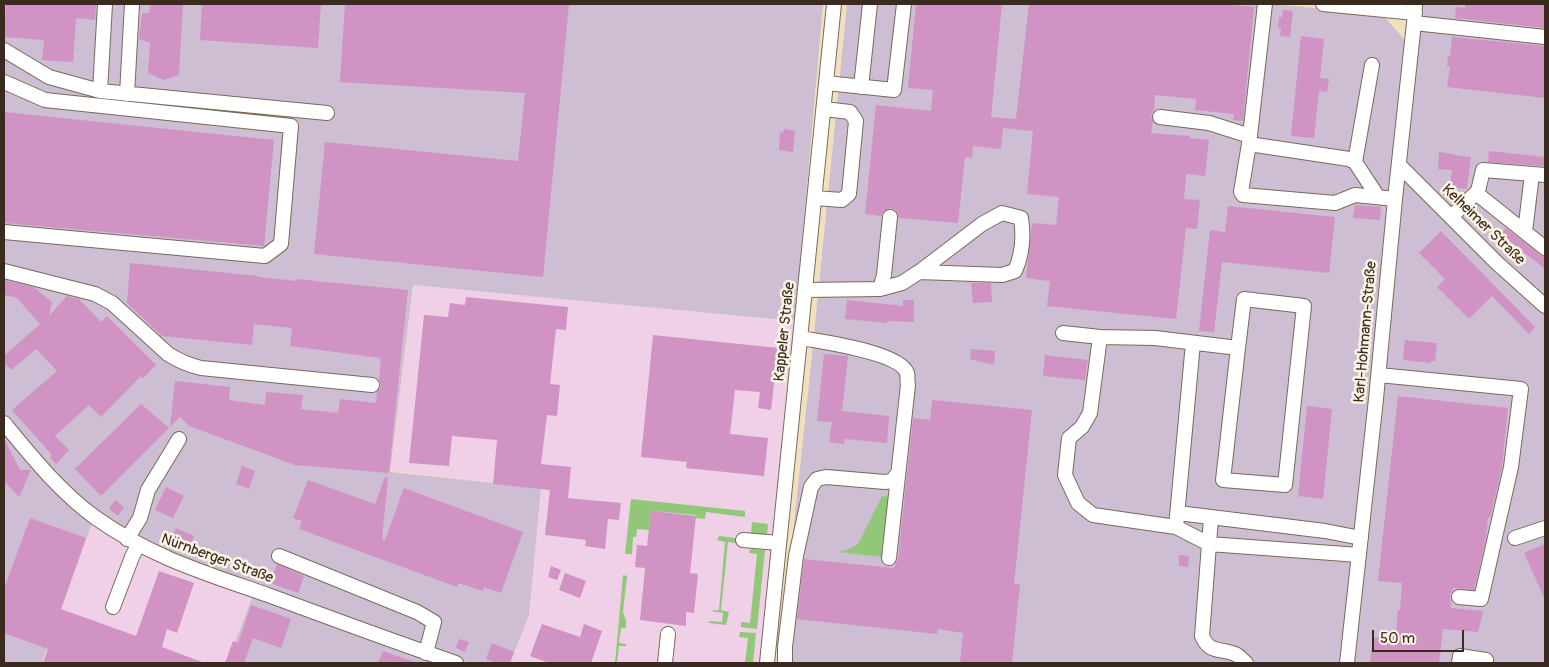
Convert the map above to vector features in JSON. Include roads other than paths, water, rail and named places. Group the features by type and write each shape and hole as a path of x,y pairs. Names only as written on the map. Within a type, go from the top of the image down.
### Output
{"street":[{"path":"100,91 105,4"},
{"path":"126,94 132,4"},
{"name":"Kappeler Straße","path":"767,663 834,4"},
{"path":"861,86 870,4"},
{"path":"826,83 894,90 904,4"},
{"path":"1265,4 1250,140 1241,192 1243,195 1335,203 1355,195 1395,199"},
{"path":"1323,4 1415,13 1545,37"},
{"name":"Karl-Hohmann-Straße","path":"1347,663 1415,13"},
{"path":"4,50 49,77 100,91 327,114"},
{"path":"1355,162 1372,65"},
{"path":"4,82 45,100 291,126 281,244 265,256 4,232"},
{"path":"815,198 842,200 849,194 856,121 850,112 824,109"},
{"path":"1160,117 1209,123 1250,140 1348,159 1355,162 1378,196"},
{"name":"Kelheimer Straße","path":"1399,165 1497,263 1545,306"},
{"path":"1451,217 1478,191 1483,170 1538,174 1525,232"},
{"path":"1476,193 1545,247"},
{"path":"805,290 880,290 902,283 982,224 1002,213 1021,218 1023,236 1020,258 1014,271 1002,275 919,272"},
{"path":"880,290 884,275 890,217"},
{"path":"4,271 95,294 112,303 168,354 188,365 201,368 372,385"},
{"path":"1244,299 1304,306 1285,485 1223,480 1238,348 1244,299"},
{"path":"1064,333 1100,337 1155,338 1238,348"},
{"path":"1100,337 1090,413 1082,427 1069,438 1065,475 1078,504 1093,515 1177,520 1212,518 1325,531 1361,538"},
{"path":"800,338 871,352 897,363 907,372 908,385 890,558"},
{"path":"1177,520 1193,343"},
{"path":"1378,375 1520,389 1511,467 1481,599 1459,598"},
{"name":"Nürnberger Straße","path":"4,424 47,473 74,499 94,517 133,542 180,564 456,663"},
{"path":"113,607 132,557 133,542 148,490 179,439"},
{"path":"785,663 785,647 796,556 810,487 817,479 826,477 885,482 892,481 898,473"},
{"path":"1212,518 1202,636 1210,648 1236,654 1246,663"},
{"path":"1177,520 1209,544 1359,555"},
{"path":"1515,538 1545,528"},
{"path":"743,540 779,543"},
{"path":"279,556 417,612 434,622 426,653"},
{"path":"665,663 668,634"},
{"path":"1459,663 1460,656 1486,660 1486,663"}]}
